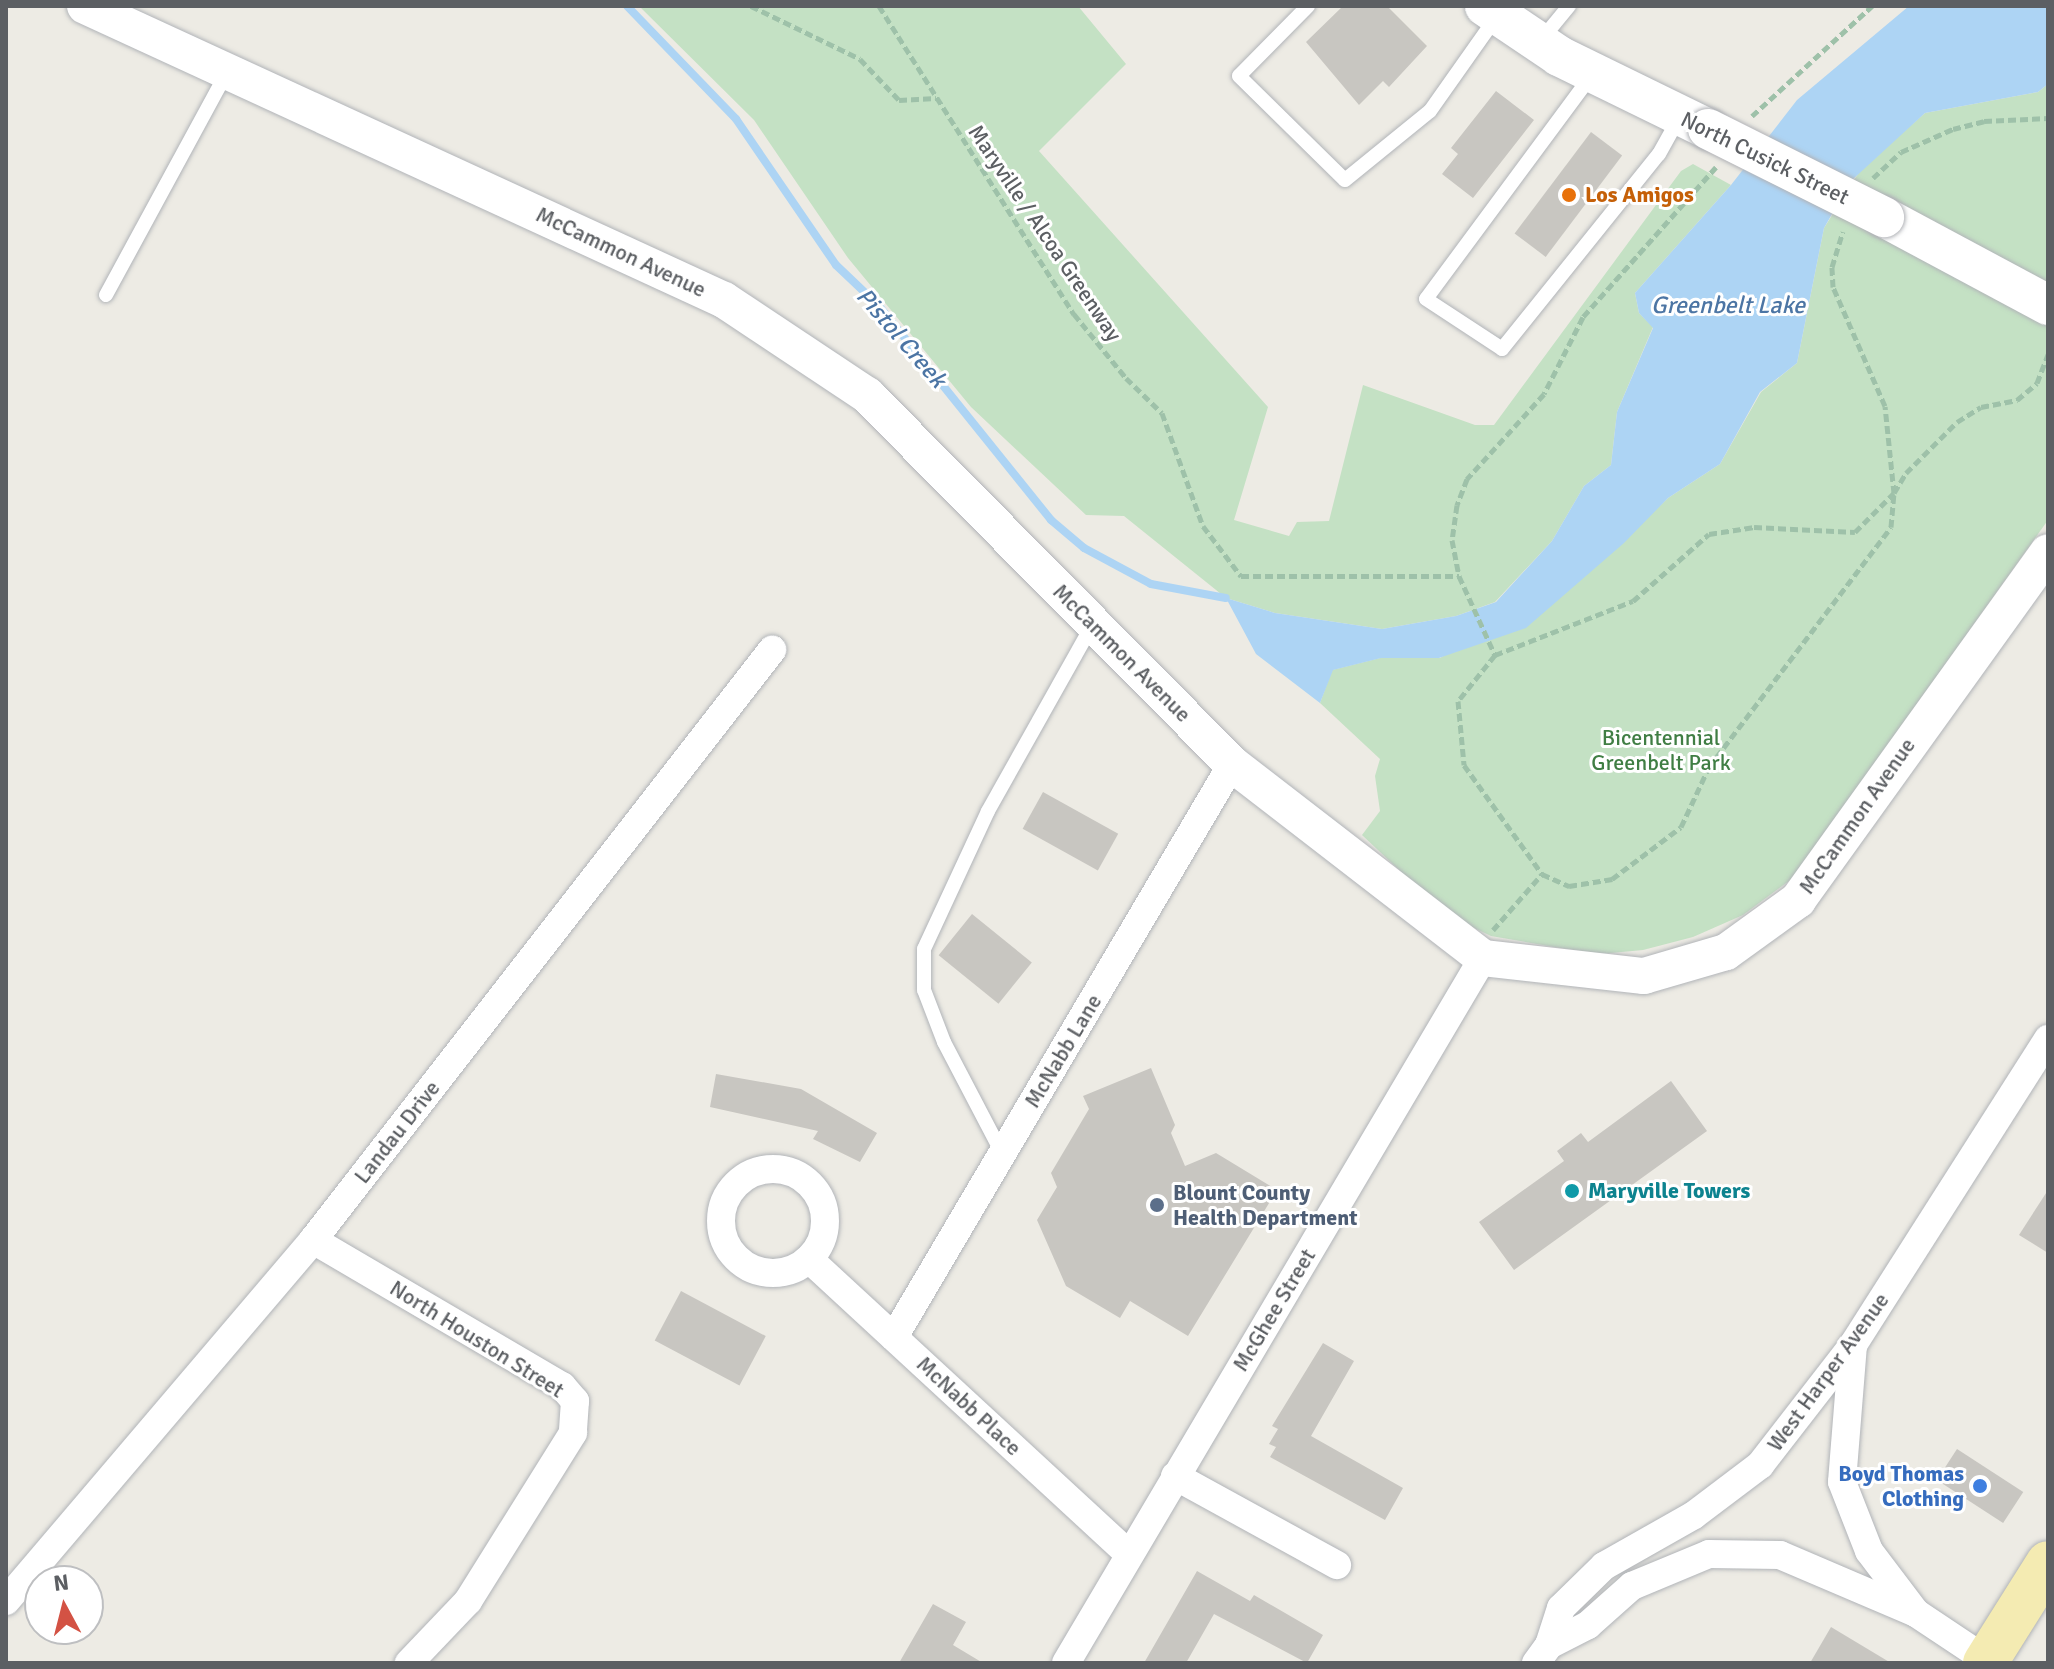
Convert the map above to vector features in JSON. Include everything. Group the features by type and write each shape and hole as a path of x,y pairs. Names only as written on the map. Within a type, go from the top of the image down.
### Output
{"main road":[{"name":"North Cusick Street","path":"1491,10 1538,43 1704,133 1874,203 2048,305"},
{"path":"1987,1662 2048,1563"}],"street":[{"name":"McCammon Avenue","path":"85,6 724,300 867,395 1232,764 1483,958 1644,976 1726,952 1798,900 2048,552"},
{"name":"Landau Drive","path":"6,1601 313,1240 772,650"},
{"name":"McNabb Lane","path":"894,1337 1232,764"},
{"name":"McGhee Street","path":"1066,1663 1483,958"},
{"name":"West Harper Avenue","path":"1542,1654 1561,1608 1604,1566 1694,1515 1760,1465 1853,1345 2048,1039"},
{"name":"North Houston Street","path":"313,1240 562,1386 575,1401 573,1433 468,1601 409,1663"},
{"name":"McNabb Place","path":"809,1259 1129,1554"},
{"path":"1853,1345 1842,1482 1869,1551 1916,1613 1987,1662"},
{"path":"1175,1476 1337,1565"},
{"name":"West Harper Avenue","path":"1542,1654 1588,1625 1632,1586 1709,1554 1780,1555 1916,1613"}],"lane":[{"path":"1308,6 1239,76 1345,180 1430,111 1491,10"},
{"path":"1538,43 1569,6"},
{"path":"106,295 227,72"},
{"path":"1594,73 1426,299 1502,349 1659,154 1704,133"},
{"path":"1003,1153 944,1042 924,990 924,949 988,811 1094,624"}],"path":[{"path":"751,6 860,59 899,100 936,98"},
{"name":"Maryville / Alcoa Greenway","path":"879,6 1074,314 1126,378 1162,413 1203,526 1241,576 1459,576"},
{"path":"1750,119 1785,81 1872,6"},
{"path":"1874,203 1901,152 1953,129 1984,121 2048,118"},
{"path":"1495,655 1470,607 1459,576 1452,540 1467,479 1544,394 1583,317 1704,133"},
{"path":"1845,227 1832,267 1833,287 1885,406 1894,493 1891,527 1709,767 1681,827 1612,879 1569,886 1542,874 1464,765 1458,701 1495,655 1633,601 1709,534 1754,527 1855,532 1894,493 1928,445 1981,407 2017,400 2037,383 2048,354"},
{"path":"1483,958 1492,931 1542,874"}],"green space":[{"path":"639,6 1078,6 1126,64 1039,151 1268,407 1234,520 1289,536 1297,522 1329,521 1363,385 1475,425 1494,425 1681,171 1693,164 1731,185 1635,293 1639,313 1653,327 1617,412 1611,465 1584,486 1552,541 1495,602 1456,616 1382,629 1275,613 1226,598 1124,516 1086,515 971,407 848,258 754,120"},
{"name":"Bicentennial Greenbelt Park","path":"2048,84 2048,520 1793,878 1743,915 1693,937 1643,950 1600,954 1491,936 1447,915 1362,835 1380,811 1375,776 1380,759 1320,703 1332,670 1380,658 1440,658 1589,572 1668,498 1720,464 1761,392 1797,363 1824,228 1861,169 1925,113 2038,92"}],"water":[{"name":"Greenbelt Lake","path":"1909,6 2048,6 2048,84 2038,92 1925,113 1851,181 1824,228 1797,363 1760,392 1720,464 1668,498 1624,543 1526,628 1439,658 1381,658 1333,670 1320,703 1256,654 1226,598 1275,613 1382,629 1456,616 1496,602 1552,541 1584,486 1611,465 1617,412 1653,328 1639,313 1635,293 1731,185 1797,100"}],"building":[{"path":"1343,6 1387,6 1427,46 1389,87 1383,81 1359,105 1306,42"},
{"path":"1496,91 1534,120 1473,198 1442,174 1458,154 1451,148"},
{"name":"Los Amigos","path":"1591,132 1622,155 1546,257 1515,233"},
{"path":"1043,792 1118,834 1098,870 1023,829"},
{"path":"972,914 1032,962 998,1004 939,955"},
{"name":"Blount County Health Department","path":"1151,1068 1175,1125 1171,1133 1185,1166 1216,1153 1277,1190 1188,1336 1130,1301 1120,1318 1066,1286 1037,1220 1057,1187 1051,1173 1089,1109 1083,1096"},
{"path":"716,1074 801,1089 877,1133 860,1162 813,1139 818,1131 710,1107"},
{"name":"Maryville Towers","path":"1671,1081 1707,1131 1514,1270 1479,1222 1564,1161 1557,1151 1581,1133 1588,1142"},
{"path":"2048,1190 2048,1253 2019,1235"},
{"path":"681,1291 766,1336 739,1386 655,1340"},
{"path":"1323,1343 1354,1361 1311,1436 1403,1488 1385,1520 1270,1457 1276,1447 1269,1444 1278,1429 1272,1426"},
{"name":"Boyd Thomas Clothing","path":"1957,1449 2023,1492 2003,1523 1937,1480"},
{"path":"1197,1571 1250,1601 1254,1595 1323,1635 1307,1663 1214,1614 1186,1663 1144,1663"},
{"path":"933,1604 966,1622 953,1645 983,1663 899,1663"},
{"path":"1831,1627 1891,1663 1810,1663"}],"waterway":[{"name":"Pistol Creek","path":"627,6 736,119 836,265 879,306 1051,520 1084,548 1151,584 1226,598"}],"place":[{"name":"Los Amigos","path":"1569,195"},
{"name":"Maryville Towers","path":"1572,1191"},
{"name":"Blount County Health Department","path":"1157,1205"},
{"name":"Boyd Thomas Clothing","path":"1980,1486"}]}
